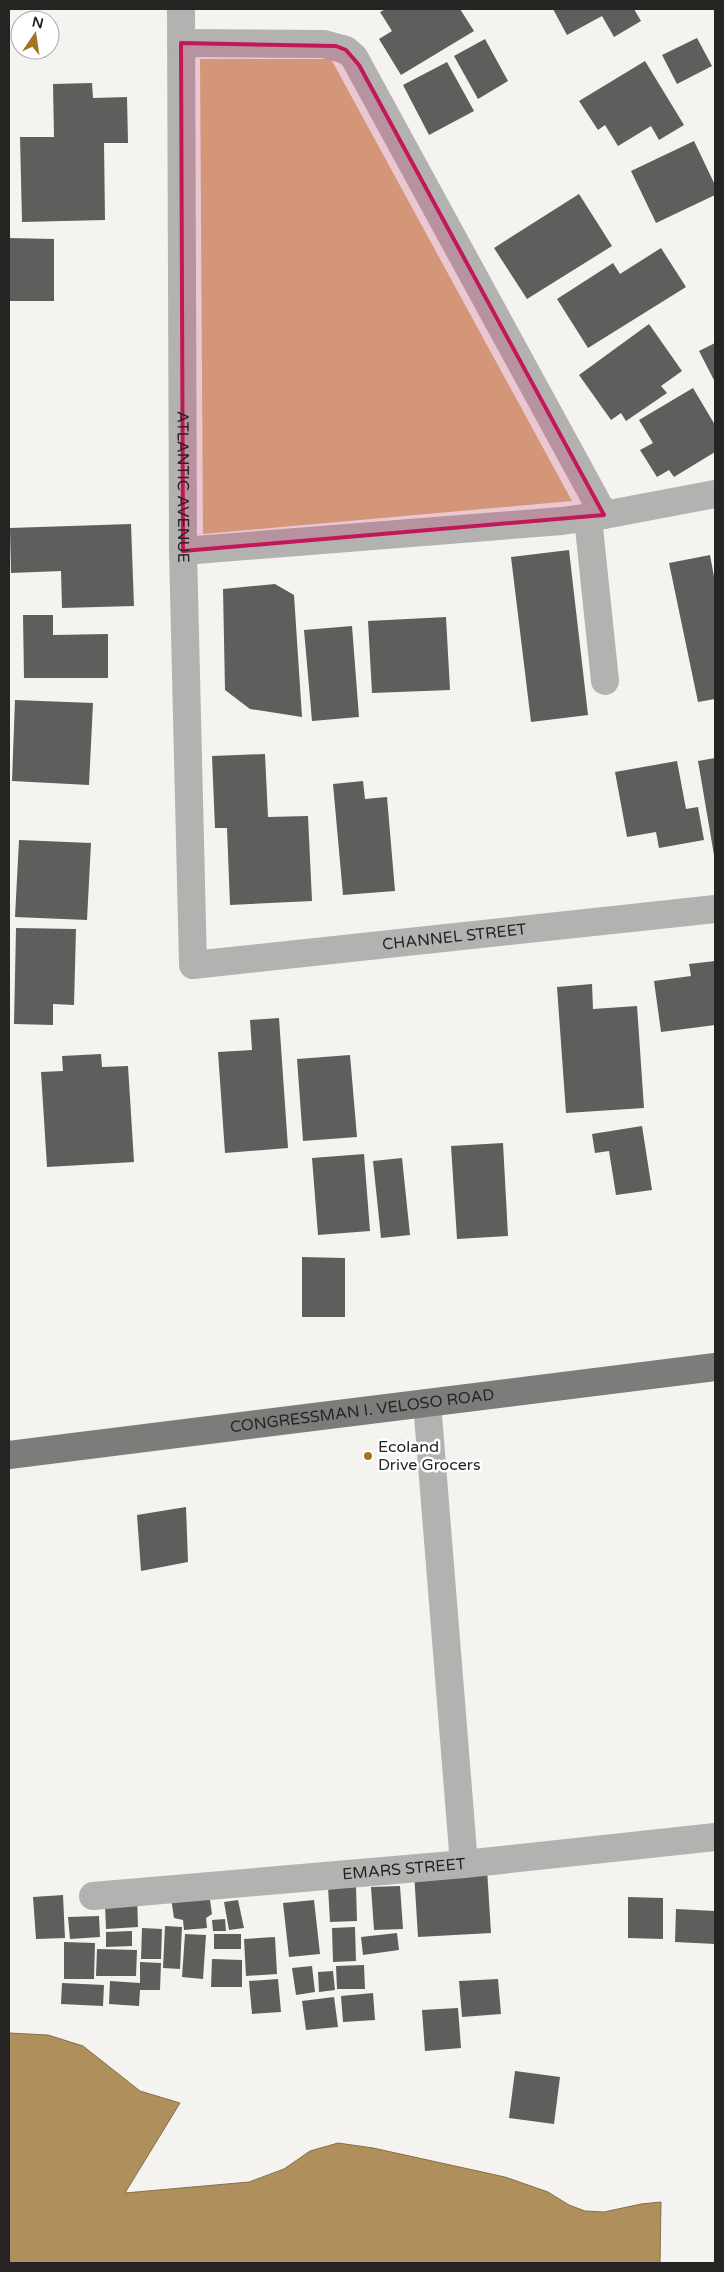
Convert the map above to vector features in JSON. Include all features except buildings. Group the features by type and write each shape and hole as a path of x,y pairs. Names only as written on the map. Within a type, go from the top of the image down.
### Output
{"main road":[{"name":"CONGRESSMAN I. VELOSO ROAD","path":"9,1455 715,1367"}],"street":[{"name":"ATLANTIC AVENUE","path":"181,9 183,551 193,965"},
{"path":"181,43 324,44 346,50 354,57 596,517 605,682"},
{"path":"183,551 596,517 715,494"},
{"name":"CHANNEL STREET","path":"193,965 715,909"},
{"path":"427,1402 464,1864"},
{"name":"EMARS STREET","path":"93,1896 464,1864 715,1837"}],"highlighted area":[{"path":"181,43 336,46 346,50 359,65 604,515 183,551"}],"shaded area":[{"path":"200,59 331,59 572,501 203,534"},
{"path":"9,2033 48,2035 83,2046 140,2091 180,2103 125,2193 249,2182 284,2169 310,2151 338,2143 373,2148 505,2177 548,2192 569,2205 585,2211 604,2212 661,2202 660,2263 9,2263"}],"place":[{"name":"Ecoland Drive Grocers","path":"368,1456"}]}
